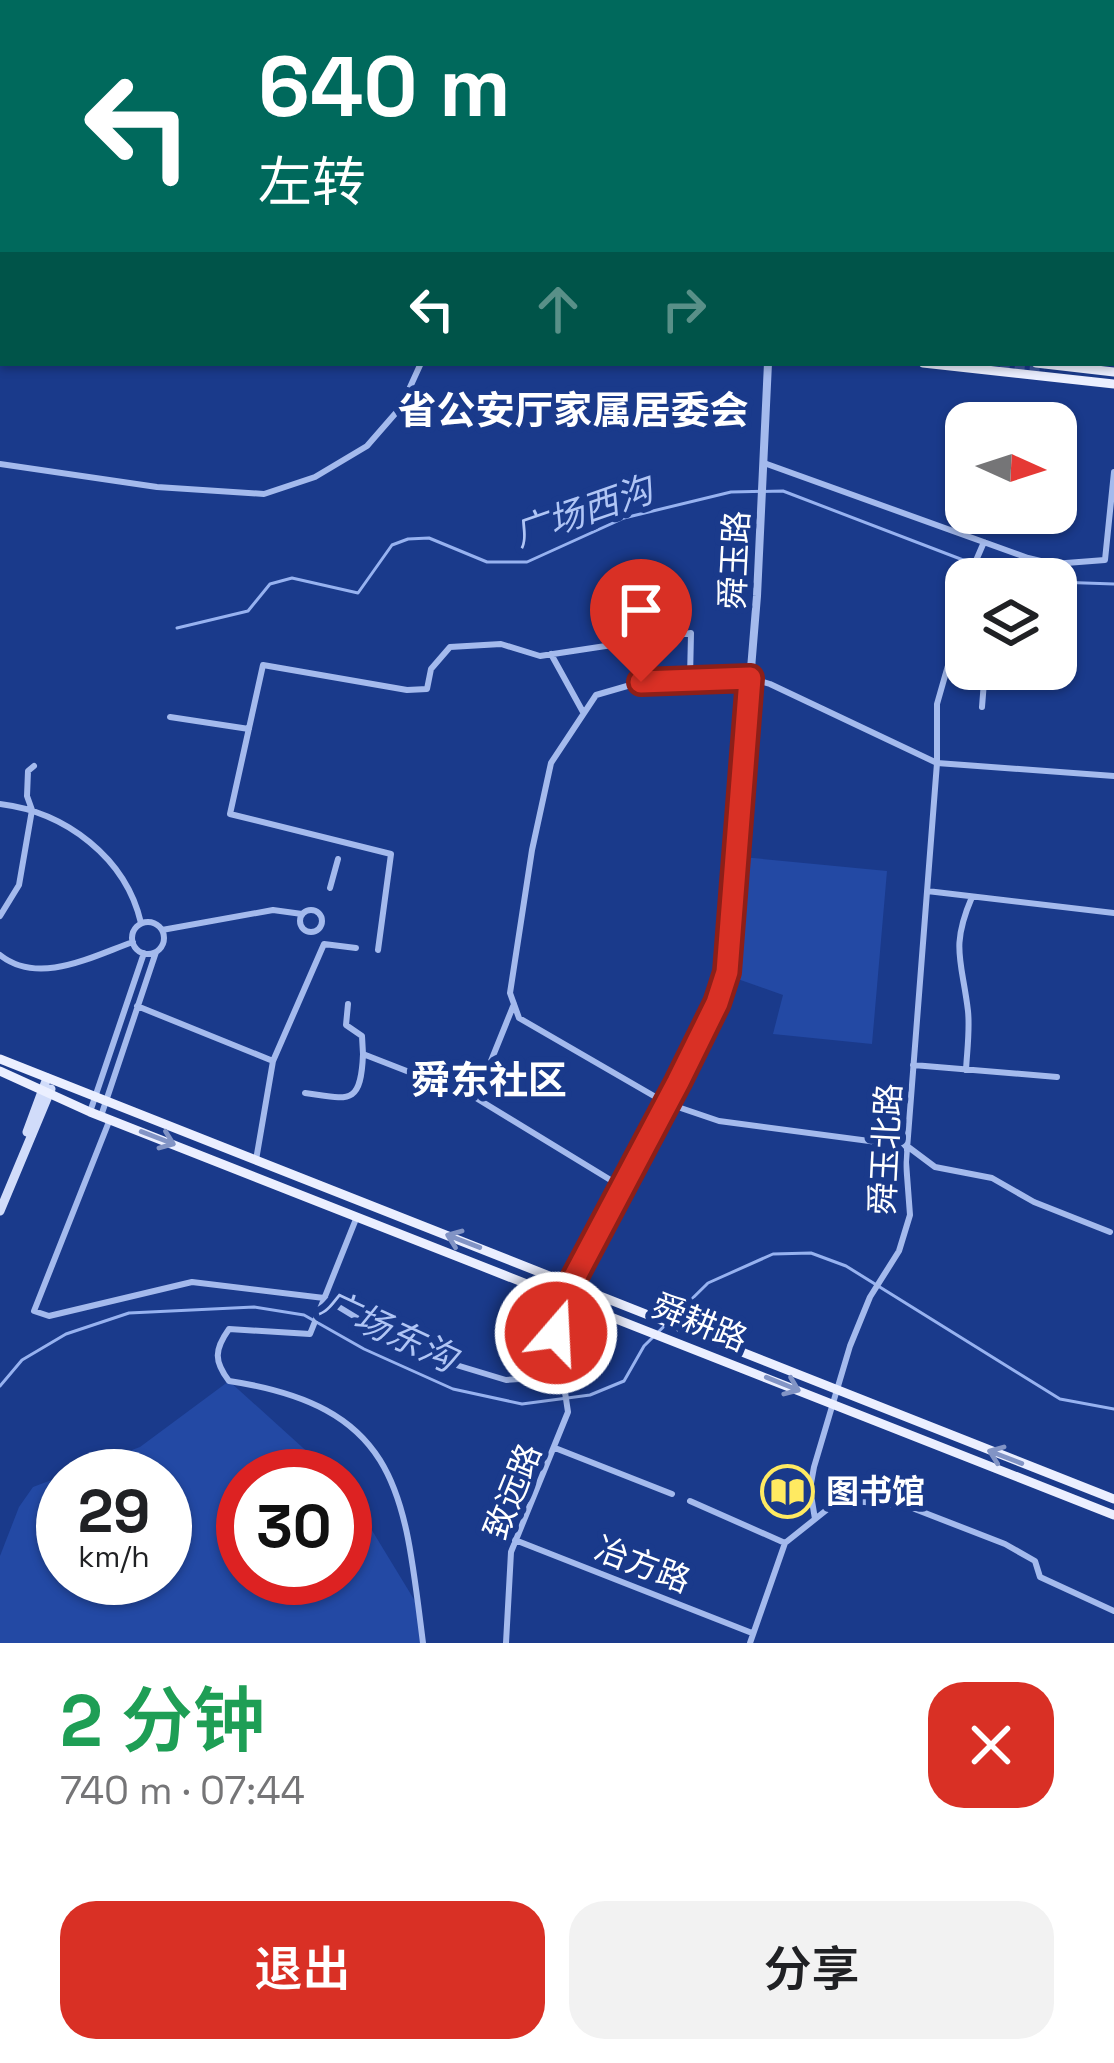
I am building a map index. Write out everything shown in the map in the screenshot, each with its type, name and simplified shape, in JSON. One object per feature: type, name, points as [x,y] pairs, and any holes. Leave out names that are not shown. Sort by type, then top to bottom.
[{"type":"main road","points":[[949,366],[1114,384]]},
{"type":"main road","points":[[1062,366],[1114,372]]},
{"type":"main road","name":"舜耕路","points":[[0,1059],[100,1116],[1114,1515]]},
{"type":"main road","name":"舜耕路","points":[[0,1071],[100,1100],[1114,1499]]},
{"type":"main road","points":[[0,1197],[48,1086]]},
{"type":"main road","points":[[0,1211],[48,1086]]},
{"type":"street","points":[[0,464],[157,487],[264,494],[315,477],[368,446],[400,407],[420,366]]},
{"type":"street","name":"舜玉路","points":[[566,1298],[717,1003],[729,960],[768,366]]},
{"type":"street","points":[[763,463],[1054,564],[1105,560],[1114,472]]},
{"type":"street","name":"舜玉北路","points":[[977,558],[984,542]]},
{"type":"street","points":[[378,950],[391,854],[230,814],[263,665],[407,690],[428,688],[431,669],[450,647],[501,644],[540,656],[691,633],[690,677]]},
{"type":"street","points":[[551,654],[583,712]]},
{"type":"street","name":"舜玉北路","points":[[814,1519],[810,1489],[832,1404],[870,1297],[899,1251],[910,1215],[907,1146],[937,763],[937,704],[945,676]]},
{"type":"street","points":[[1110,1232],[1034,1202],[992,1178],[934,1167],[907,1146],[718,1120],[666,1103],[537,1031],[519,1018],[510,993],[551,763],[596,695],[641,682],[750,678],[937,763],[1114,776]]},
{"type":"street","points":[[982,707],[983,690]]},
{"type":"street","points":[[170,717],[249,729]]},
{"type":"street","points":[[0,916],[19,885],[32,813],[28,771],[34,766]]},
{"type":"street","points":[[0,804],[68,826],[114,863],[129,886],[141,923]]},
{"type":"street","points":[[330,888],[338,860]]},
{"type":"street","points":[[927,891],[1114,913]]},
{"type":"street","points":[[966,1070],[968,1009],[956,951],[972,896]]},
{"type":"street","points":[[162,930],[273,910],[317,911],[322,920],[324,944],[273,1061],[256,1160]]},
{"type":"street","points":[[302,914],[303,928],[309,932],[320,928]]},
{"type":"street","points":[[100,1100],[164,940],[155,923],[141,923],[133,931],[133,942],[144,953],[156,952]]},
{"type":"street","points":[[0,955],[8,962],[49,968],[79,963],[133,942]]},
{"type":"street","points":[[324,944],[356,948]]},
{"type":"street","points":[[144,953],[100,1100],[100,1116],[34,1311],[49,1316],[192,1282],[324,1298],[413,1352],[506,1380],[562,1369]]},
{"type":"street","points":[[304,1093],[341,1101],[355,1094],[362,1078],[362,1036],[346,1025],[348,1004]]},
{"type":"street","points":[[476,1098],[514,1004]]},
{"type":"street","points":[[137,1006],[273,1061]]},
{"type":"street","points":[[363,1054],[476,1098],[622,1187]]},
{"type":"street","points":[[914,1065],[1057,1077]]},
{"type":"street","points":[[358,1215],[310,1334],[230,1329],[217,1347],[217,1365],[230,1381],[276,1388],[321,1406],[370,1443],[387,1468],[407,1520],[423,1643]]},
{"type":"street","name":"致远路","points":[[506,1643],[508,1571],[515,1540],[567,1409],[556,1333],[566,1298]]},
{"type":"street","points":[[555,1448],[672,1494]]},
{"type":"street","points":[[750,1643],[785,1543],[829,1508],[854,1501],[907,1506],[1005,1544],[1035,1562],[1040,1577],[1114,1611]]},
{"type":"street","points":[[690,1502],[785,1543]]},
{"type":"street","name":"冶方路","points":[[515,1540],[753,1633]]},
{"type":"shaded area","points":[[742,857],[887,871],[872,1044],[773,1034],[783,995],[732,977]]},
{"type":"shaded area","points":[[229,1381],[304,1449],[216,1449],[216,1605],[372,1605],[372,1530],[418,1606],[424,1643],[0,1643],[0,1556],[19,1507],[36,1486],[36,1605],[192,1605],[192,1449],[135,1449]]},
{"type":"waterway","name":"广场西沟","points":[[177,628],[248,611],[270,584],[292,578],[358,593],[392,545],[408,539],[429,538],[487,562],[527,562],[624,518],[731,492],[783,491],[958,558]]},
{"type":"waterway","name":"广场西沟","points":[[1077,583],[1114,584]]},
{"type":"waterway","name":"广场东沟","points":[[0,1386],[22,1360],[66,1334],[129,1313],[254,1307],[304,1315],[364,1349],[453,1389],[522,1404],[590,1395],[624,1381],[644,1346],[708,1283],[773,1254],[811,1253],[846,1266],[1060,1399],[1114,1409]]},
{"type":"tunnel","points":[[1034,366],[1045,367]]},
{"type":"place","name":"图书馆","points":[[787,1491]]},
{"type":"district","name":"省公安厅家属居委会","points":[[573,410]]},
{"type":"district","name":"舜东社区","points":[[489,1080]]},
{"type":"route","points":[[556,1333],[572,1282],[717,1003],[730,952],[750,678],[641,682]]}]
